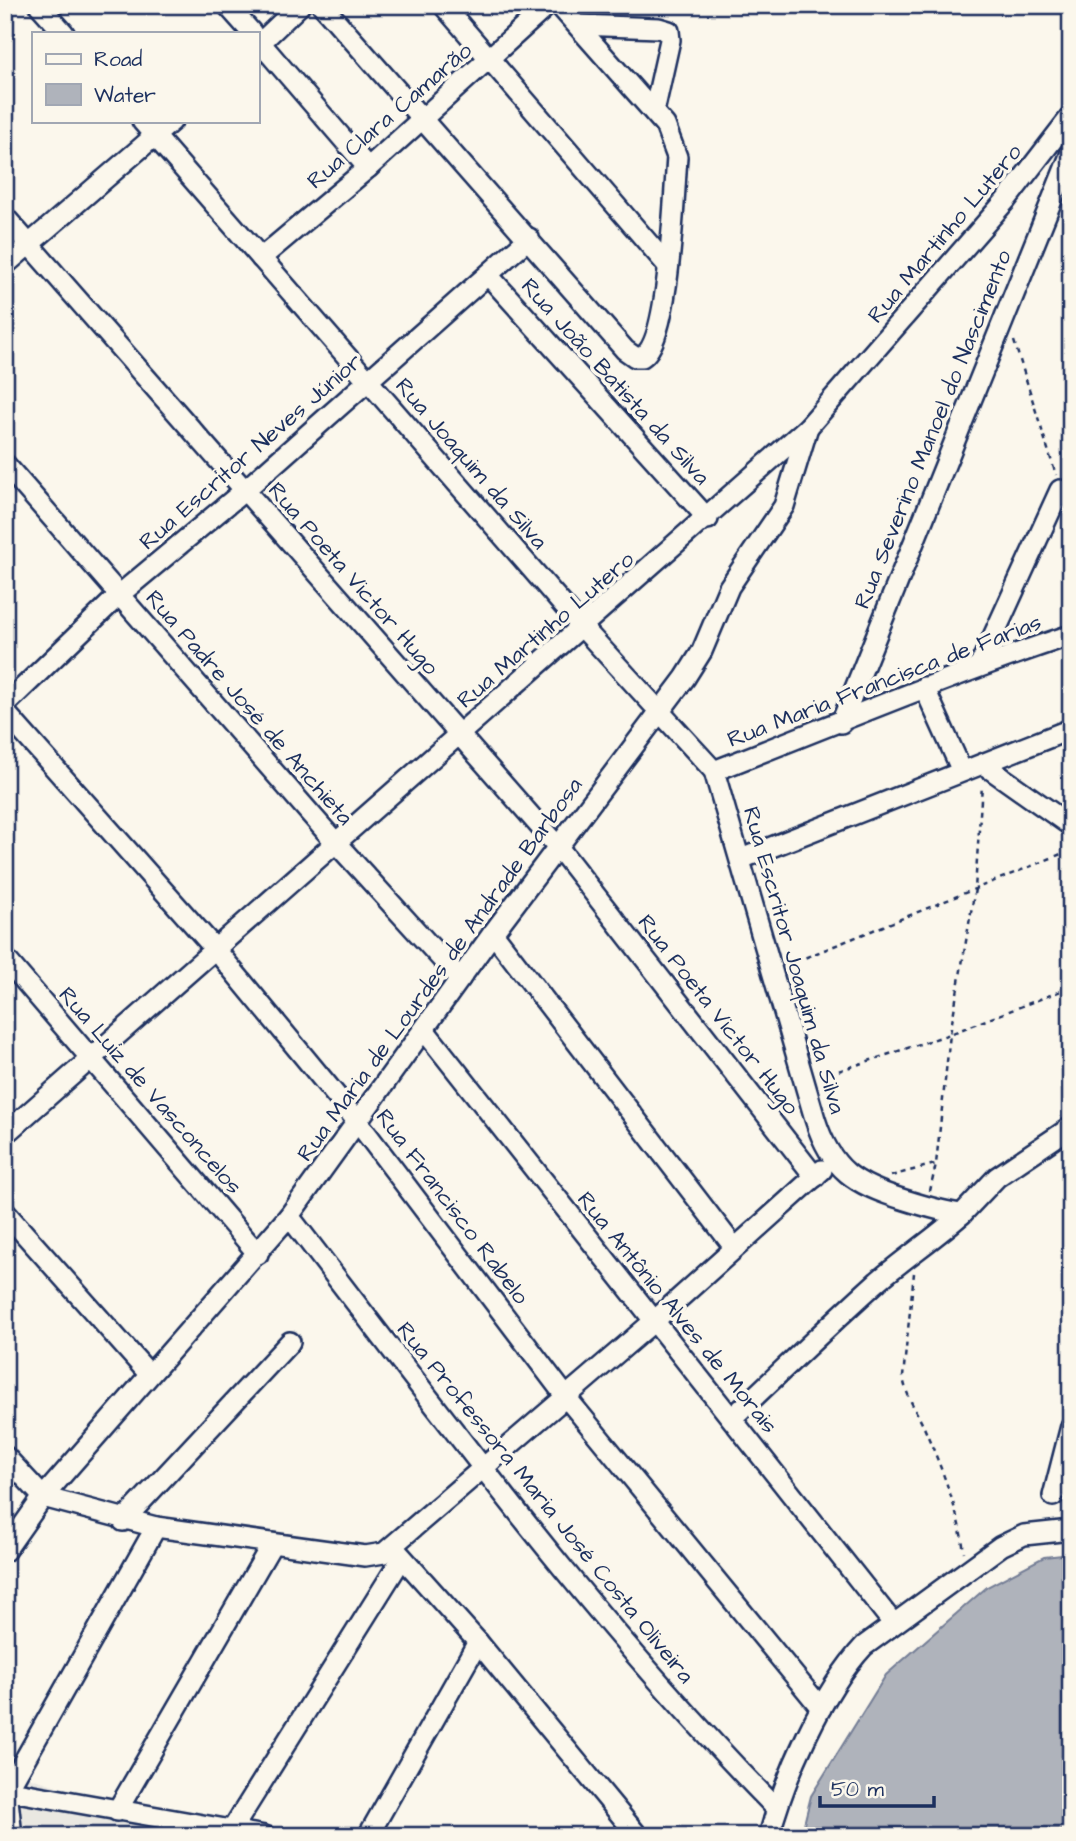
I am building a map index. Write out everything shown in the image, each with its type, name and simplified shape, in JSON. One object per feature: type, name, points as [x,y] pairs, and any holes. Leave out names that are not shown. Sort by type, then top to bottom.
[{"type":"street","points":[[39,5],[63,32]]},
{"type":"street","points":[[228,5],[250,32]]},
{"type":"street","points":[[259,38],[300,5]]},
{"type":"street","points":[[322,5],[625,350],[635,357],[642,357],[653,346],[658,335],[668,266],[677,156],[670,133],[654,111],[559,5]]},
{"type":"street","points":[[443,5],[668,266]]},
{"type":"street","name":"Rua Clara Camarão","points":[[261,258],[368,168],[548,5]]},
{"type":"street","points":[[578,25],[659,28],[669,31],[670,40],[654,111]]},
{"type":"street","points":[[259,42],[368,168]]},
{"type":"street","name":"Rua Martinho Lutero","points":[[5,1134],[708,519],[808,427],[1007,199],[1071,116]]},
{"type":"street","points":[[5,265],[30,244],[148,128],[169,122]]},
{"type":"street","name":"Rua Joaquim da Silva","points":[[148,128],[583,628],[715,771]]},
{"type":"street","name":"Rua Severino Manoel do Nascimento","points":[[841,723],[1004,312],[1071,153]]},
{"type":"street","name":"Rua Poeta Victor Hugo","points":[[5,217],[558,846],[815,1177]]},
{"type":"street","name":"Rua Escritor Neves Júnior","points":[[5,705],[119,595],[245,491],[529,238]]},
{"type":"street","name":"Rua João Batista da Silva","points":[[489,276],[708,519]]},
{"type":"street","name":"Rua Maria de Lourdes de Andrade Barbosa","points":[[5,1551],[43,1497],[289,1216],[425,1031],[493,933],[702,651],[729,587],[784,506],[808,427]]},
{"type":"street","name":"Rua Padre José de Anchieta","points":[[5,464],[336,843],[460,979]]},
{"type":"street","points":[[980,665],[1060,490]]},
{"type":"street","name":"Rua Maria Francisca de Farias","points":[[715,771],[841,723],[980,665],[1071,635]]},
{"type":"street","points":[[924,687],[962,771]]},
{"type":"street","name":"Rua Francisco Rabelo","points":[[5,712],[216,950],[358,1121],[566,1397],[821,1708]]},
{"type":"street","points":[[741,859],[1071,729]]},
{"type":"street","points":[[983,764],[1071,826]]},
{"type":"street","name":"Rua Escritor Joaquim da Silva","points":[[715,771],[822,1142],[833,1160]]},
{"type":"street","points":[[493,933],[734,1247]]},
{"type":"street","name":"Rua Luiz de Vasconcelos","points":[[5,958],[258,1254]]},
{"type":"street","name":"Rua Antônio Alves de Morais","points":[[425,1031],[893,1623]]},
{"type":"street","points":[[732,1418],[918,1248],[940,1235],[996,1177],[1071,1126]]},
{"type":"street","points":[[233,1828],[398,1553],[484,1469],[833,1160],[861,1184],[926,1207],[962,1214]]},
{"type":"street","points":[[5,1212],[149,1374]]},
{"type":"street","name":"Rua Professora Maria José Costa Oliveira","points":[[289,1216],[484,1469],[668,1695],[776,1808]]},
{"type":"street","points":[[123,1521],[290,1342]]},
{"type":"street","points":[[1053,1496],[1071,1426]]},
{"type":"street","points":[[5,1456],[43,1497],[123,1521],[365,1556],[398,1553],[478,1642],[638,1836]]},
{"type":"street","points":[[12,1836],[6,1790],[156,1527]]},
{"type":"street","points":[[769,1836],[776,1808],[821,1708],[849,1662],[893,1623],[1001,1546],[1024,1535],[1071,1530]]},
{"type":"street","points":[[117,1811],[272,1544]]},
{"type":"street","points":[[368,1836],[478,1642]]},
{"type":"street","points":[[6,1790],[117,1811],[233,1828],[265,1836]]},
{"type":"path","points":[[1004,312],[1071,526]]},
{"type":"path","points":[[926,1207],[936,1164],[950,1034],[975,889],[983,764]]},
{"type":"path","points":[[771,972],[1071,850]]},
{"type":"path","points":[[804,1082],[950,1034],[1071,987]]},
{"type":"path","points":[[861,1184],[936,1164]]},
{"type":"path","points":[[918,1248],[903,1377],[905,1389],[939,1466],[962,1536],[966,1569]]},
{"type":"shaded area","points":[[5,1770],[204,1831],[221,1836],[5,1836]]},
{"type":"water","points":[[1071,1554],[1071,1836],[801,1836],[811,1796],[886,1675],[987,1587],[1044,1557]]}]
